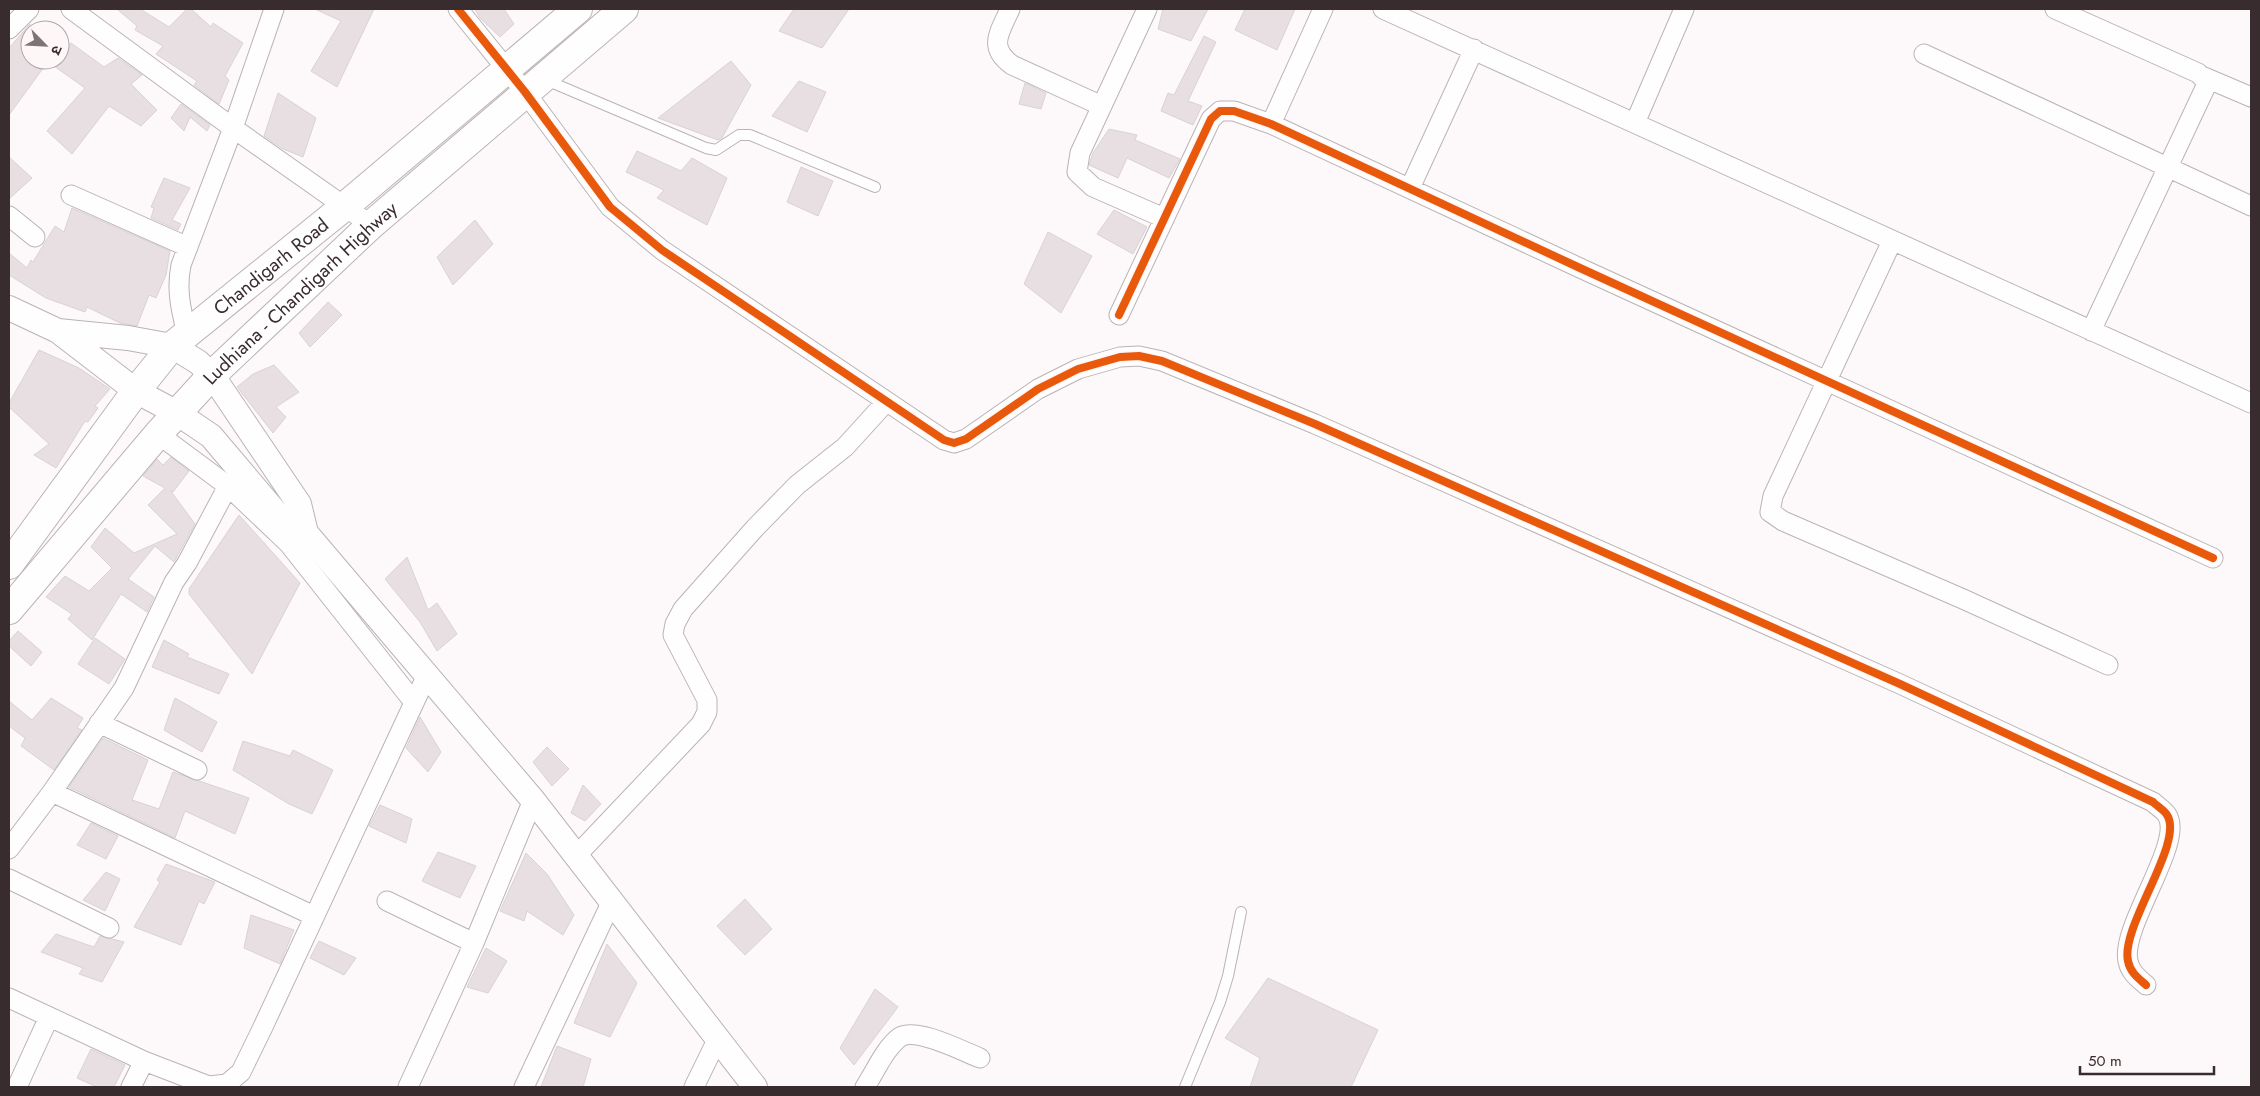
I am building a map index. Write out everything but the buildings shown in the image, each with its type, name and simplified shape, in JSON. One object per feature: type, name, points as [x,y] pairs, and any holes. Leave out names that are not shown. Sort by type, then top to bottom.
[{"type":"main road","name":"Chandigarh Road","points":[[9,565],[136,391],[180,340],[344,207],[578,9]]},
{"type":"main road","name":"Ludhiana - Chandigarh Highway","points":[[9,610],[158,434],[212,375],[371,225],[624,9]]},
{"type":"street","points":[[9,29],[29,9]]},
{"type":"street","points":[[71,9],[233,128],[371,225]]},
{"type":"street","points":[[274,9],[233,128],[181,266],[178,284],[180,340],[198,362],[212,375],[299,504],[306,533]]},
{"type":"street","points":[[458,9],[506,69],[534,85],[610,207],[662,250],[944,440],[954,443],[966,439],[1038,389],[1078,369],[1120,357],[1139,356],[1162,361],[1332,431],[2121,785],[2153,802],[2167,816],[2170,824],[2168,840],[2133,929],[2127,960],[2132,972],[2146,985]]},
{"type":"street","points":[[1010,9],[999,33],[997,49],[1000,57],[1012,65],[1102,106]]},
{"type":"street","points":[[1147,9],[1080,153],[1077,172],[1093,187],[1164,218]]},
{"type":"street","points":[[1271,124],[1323,9]]},
{"type":"street","points":[[1383,9],[2251,403]]},
{"type":"street","points":[[1635,123],[1684,9]]},
{"type":"street","points":[[2055,9],[2251,97]]},
{"type":"street","points":[[1410,188],[1474,49]]},
{"type":"street","points":[[1924,54],[2251,206]]},
{"type":"street","points":[[2091,331],[2166,167],[2205,88],[2204,77]]},
{"type":"street","points":[[1119,315],[1211,119],[1220,112],[1234,111],[1271,124],[2213,558]]},
{"type":"street","points":[[71,195],[188,247]]},
{"type":"street","points":[[9,216],[35,237]]},
{"type":"street","points":[[1892,241],[1773,496],[1770,512],[1783,521],[1963,599],[2108,665]]},
{"type":"street","points":[[9,308],[58,331],[136,391],[177,413],[211,436],[283,521],[306,533],[533,800],[755,1087]]},
{"type":"street","points":[[58,331],[128,338],[180,340]]},
{"type":"street","points":[[576,856],[701,724],[707,712],[707,700],[673,635],[683,609],[755,528],[797,485],[845,447],[886,402]]},
{"type":"street","points":[[158,434],[228,486],[289,544],[413,701]]},
{"type":"street","points":[[9,849],[52,792],[124,688],[174,582],[187,563],[228,486]]},
{"type":"street","points":[[9,998],[144,1061],[209,1086],[227,1084],[241,1072],[262,1030],[413,701],[427,675]]},
{"type":"street","points":[[99,723],[197,770]]},
{"type":"street","points":[[52,792],[314,916]]},
{"type":"street","points":[[408,1087],[474,943],[533,800]]},
{"type":"street","points":[[9,879],[109,928]]},
{"type":"street","points":[[387,901],[474,943]]},
{"type":"street","points":[[524,1087],[612,901]]},
{"type":"street","points":[[17,1087],[49,1017]]},
{"type":"street","points":[[864,1087],[892,1045],[902,1036],[918,1034],[980,1058]]},
{"type":"street","points":[[694,1087],[718,1038]]},
{"type":"street","points":[[131,1087],[144,1061]]},
{"type":"lane","points":[[534,85],[706,148],[716,150],[739,135],[750,135],[875,187]]},
{"type":"lane","points":[[1185,1087],[1220,1002],[1228,976],[1240,912]]},
{"type":"cycle path","points":[[458,9],[525,92],[610,207],[662,250],[944,440],[954,443],[966,439],[1038,389],[1078,369],[1120,357],[1139,356],[1162,361],[1315,424],[1900,684],[2153,802],[2167,815],[2170,828],[2160,864],[2133,928],[2128,946],[2128,961],[2131,968],[2146,985]]},
{"type":"cycle path","points":[[1119,315],[1211,119],[1220,111],[1234,111],[1271,124],[2213,558]]}]
